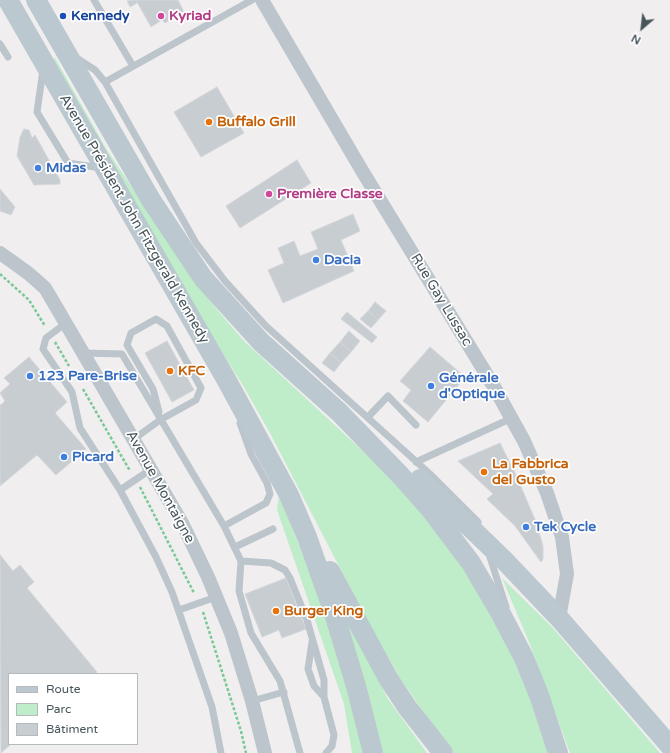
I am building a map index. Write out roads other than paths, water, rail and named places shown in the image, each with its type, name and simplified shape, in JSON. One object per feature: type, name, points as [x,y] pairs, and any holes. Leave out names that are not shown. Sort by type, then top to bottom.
[{"type":"main road","name":"Avenue Président John Fitzgerald Kennedy","points":[[8,0],[226,379],[289,495],[307,537],[334,613],[356,686],[373,753]]},
{"type":"main road","name":"Avenue Président John Fitzgerald Kennedy","points":[[25,0],[95,121],[132,168]]},
{"type":"main road","name":"Avenue Président John Fitzgerald Kennedy","points":[[36,0],[132,168],[173,235],[217,294],[261,342],[340,413],[416,492],[459,546],[491,596],[524,658],[539,695],[558,753]]},
{"type":"main road","points":[[340,413],[406,467],[530,586],[670,746]]},
{"type":"main road","points":[[289,495],[388,678],[407,707],[443,753]]},
{"type":"street","name":"Rue Gay Lussac","points":[[262,0],[361,169],[512,418],[542,480],[562,537],[567,574],[559,618]]},
{"type":"street","name":"Avenue Montaigne","points":[[0,253],[28,273],[44,288],[150,466],[190,538],[231,634],[252,701],[265,753]]},
{"type":"lane","points":[[94,0],[133,66]]},
{"type":"lane","points":[[105,82],[252,0]]},
{"type":"lane","points":[[0,44],[8,57]]},
{"type":"lane","points":[[66,52],[87,64],[105,82],[196,243],[218,273],[262,322],[368,417],[475,518],[530,586]]},
{"type":"lane","points":[[44,64],[37,112],[68,163],[105,169]]},
{"type":"lane","points":[[134,439],[160,420],[196,400],[201,388],[167,326],[156,319],[132,333],[127,345],[153,389],[160,420]]},
{"type":"lane","points":[[66,323],[46,338],[43,349],[75,396],[76,415],[80,428],[120,490],[156,557],[179,610],[212,707],[221,753]]},
{"type":"lane","points":[[84,353],[122,354],[224,526],[241,561],[239,591],[251,633],[274,669],[284,692],[300,753]]},
{"type":"lane","points":[[224,526],[266,503],[270,494],[267,483],[251,454],[226,379]]},
{"type":"lane","points":[[368,417],[388,396],[416,425]]},
{"type":"lane","points":[[416,462],[512,418]]},
{"type":"lane","points":[[120,490],[144,474],[150,466]]},
{"type":"lane","points":[[475,518],[485,542],[524,658]]},
{"type":"lane","points":[[235,547],[273,529]]},
{"type":"lane","points":[[241,561],[271,563],[285,570],[307,620],[324,680],[324,697],[334,735],[332,746],[326,753]]},
{"type":"lane","points":[[179,610],[216,597]]},
{"type":"lane","points":[[313,640],[308,669],[312,683],[324,697]]},
{"type":"lane","points":[[252,701],[284,692]]},
{"type":"place","name":"Kennedy","points":[[63,16]]},
{"type":"place","name":"Kyriad","points":[[161,16]]},
{"type":"place","name":"Buffalo Grill","points":[[209,122]]},
{"type":"place","name":"Midas","points":[[38,168]]},
{"type":"place","name":"Première Classe","points":[[269,194]]},
{"type":"place","name":"Dacia","points":[[316,260]]},
{"type":"place","name":"KFC","points":[[170,371]]},
{"type":"place","name":"123 Pare-Brise","points":[[30,376]]},
{"type":"place","name":"Générale d'Optique","points":[[431,386]]},
{"type":"place","name":"Picard","points":[[64,457]]},
{"type":"place","name":"La Fabbrica del Gusto","points":[[484,472]]},
{"type":"place","name":"Tek Cycle","points":[[526,527]]},
{"type":"place","name":"Burger King","points":[[276,611]]}]
